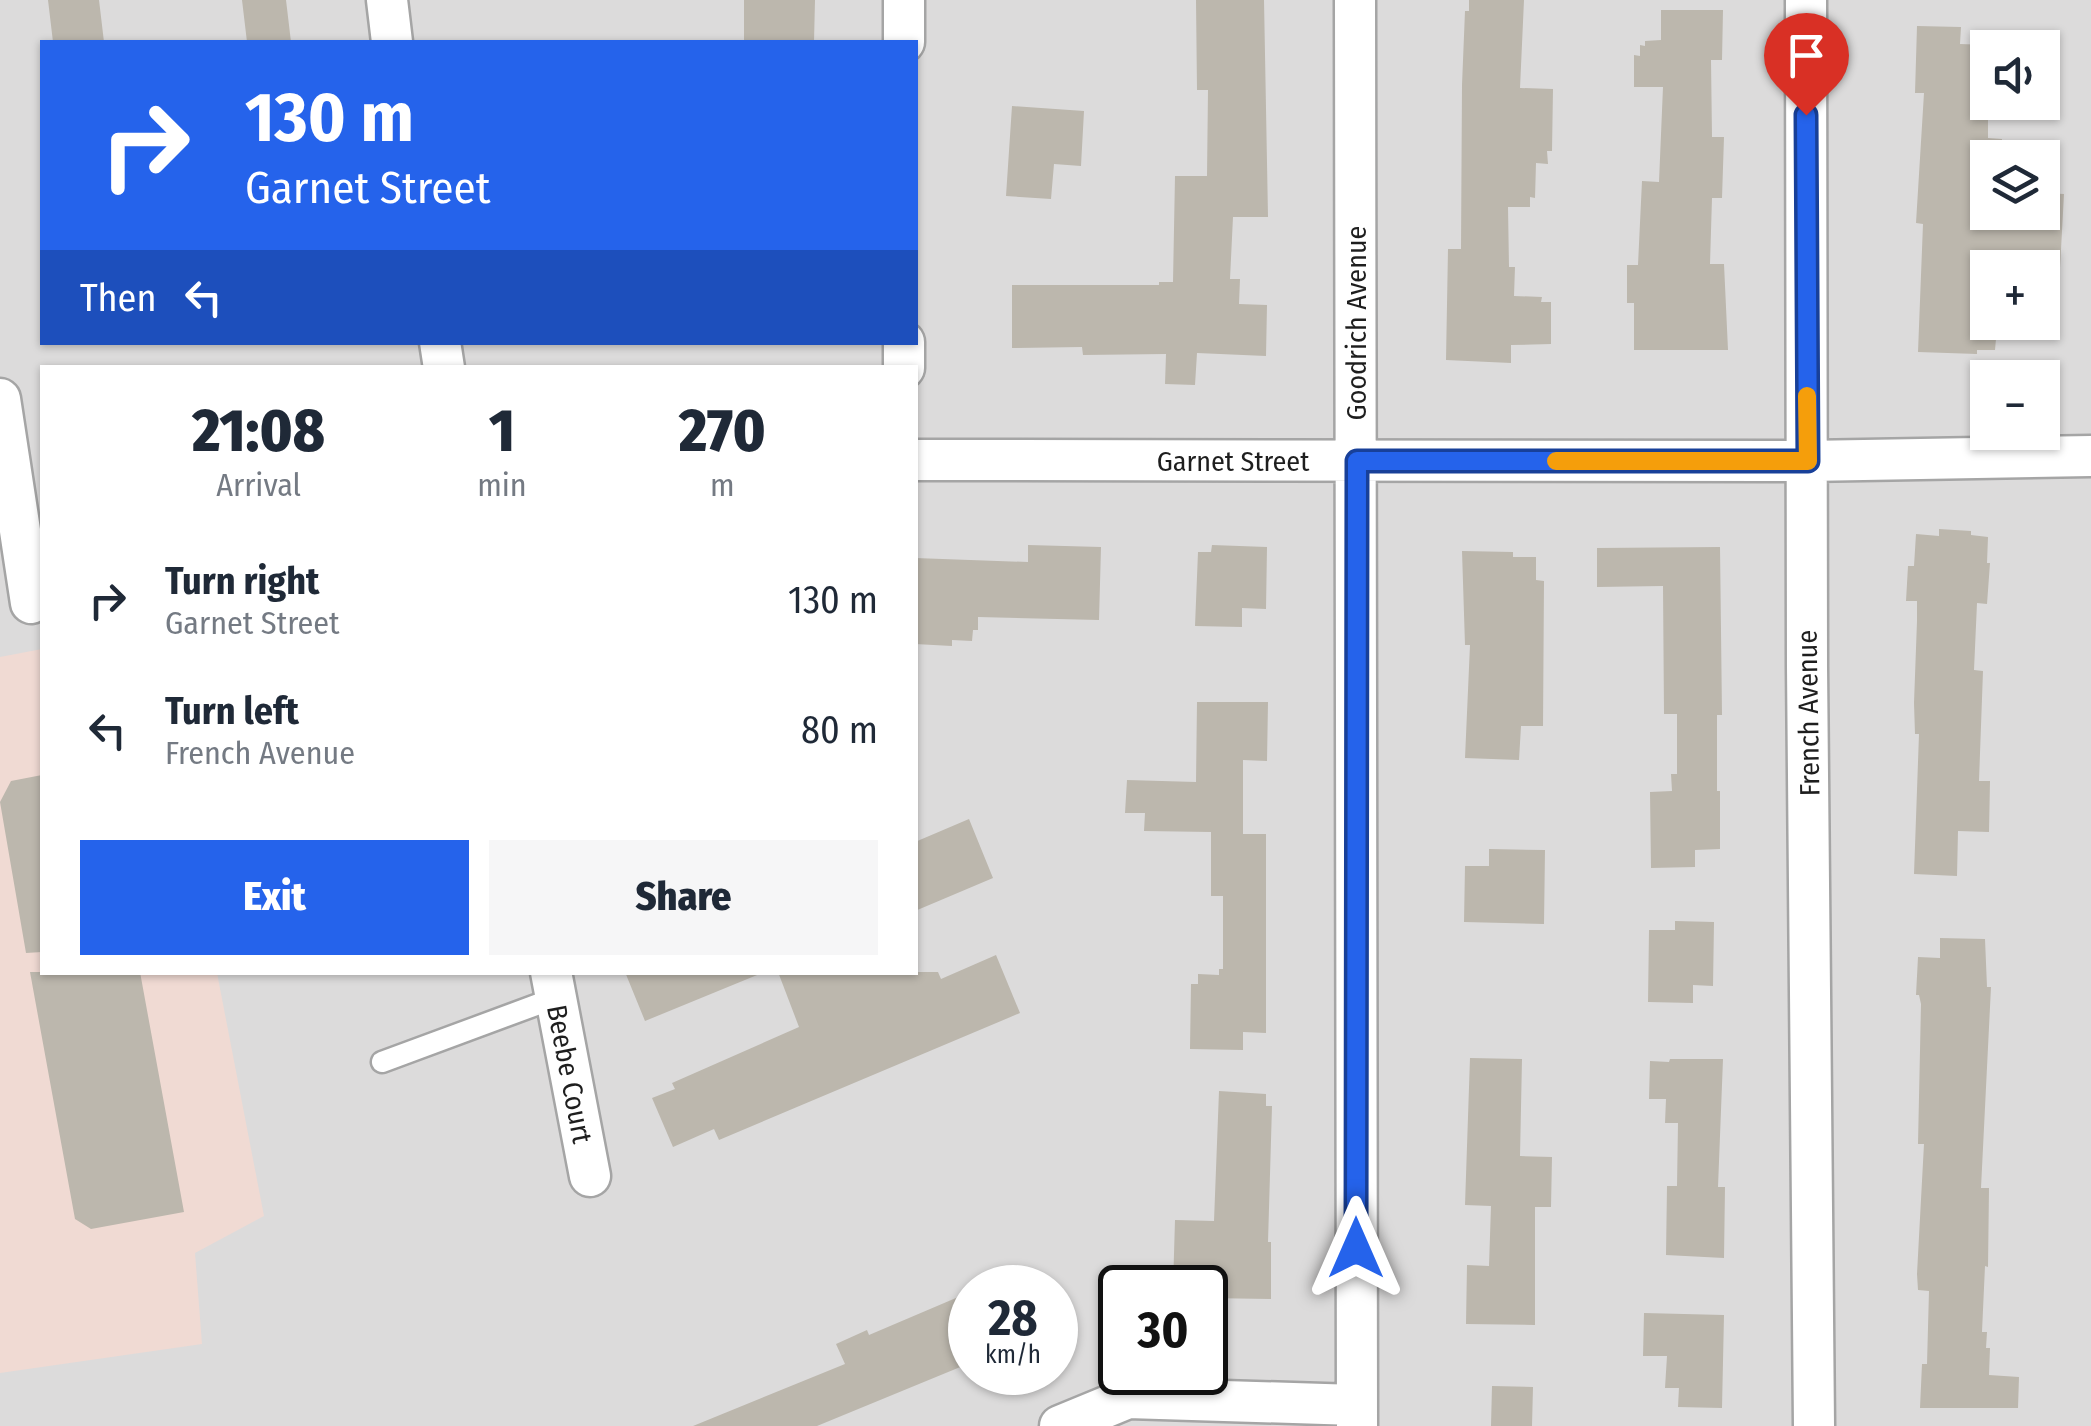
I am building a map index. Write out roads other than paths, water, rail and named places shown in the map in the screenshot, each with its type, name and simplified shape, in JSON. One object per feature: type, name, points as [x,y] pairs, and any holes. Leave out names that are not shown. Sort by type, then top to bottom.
[{"type":"street","points":[[387,0],[392,40]]},
{"type":"street","points":[[904,0],[904,40]]},
{"type":"street","name":"Goodrich Avenue","points":[[1355,0],[1357,1416]]},
{"type":"street","name":"French Avenue","points":[[1806,0],[1814,1426]]},
{"type":"street","points":[[0,399],[24,604]]},
{"type":"street","name":"Garnet Street","points":[[918,460],[1808,461],[2091,456]]},
{"type":"street","name":"Beebe Court","points":[[553,985],[590,1176]]},
{"type":"street","points":[[1060,1426],[1128,1398],[1357,1416]]},
{"type":"lane","points":[[382,1062],[553,985]]}]
